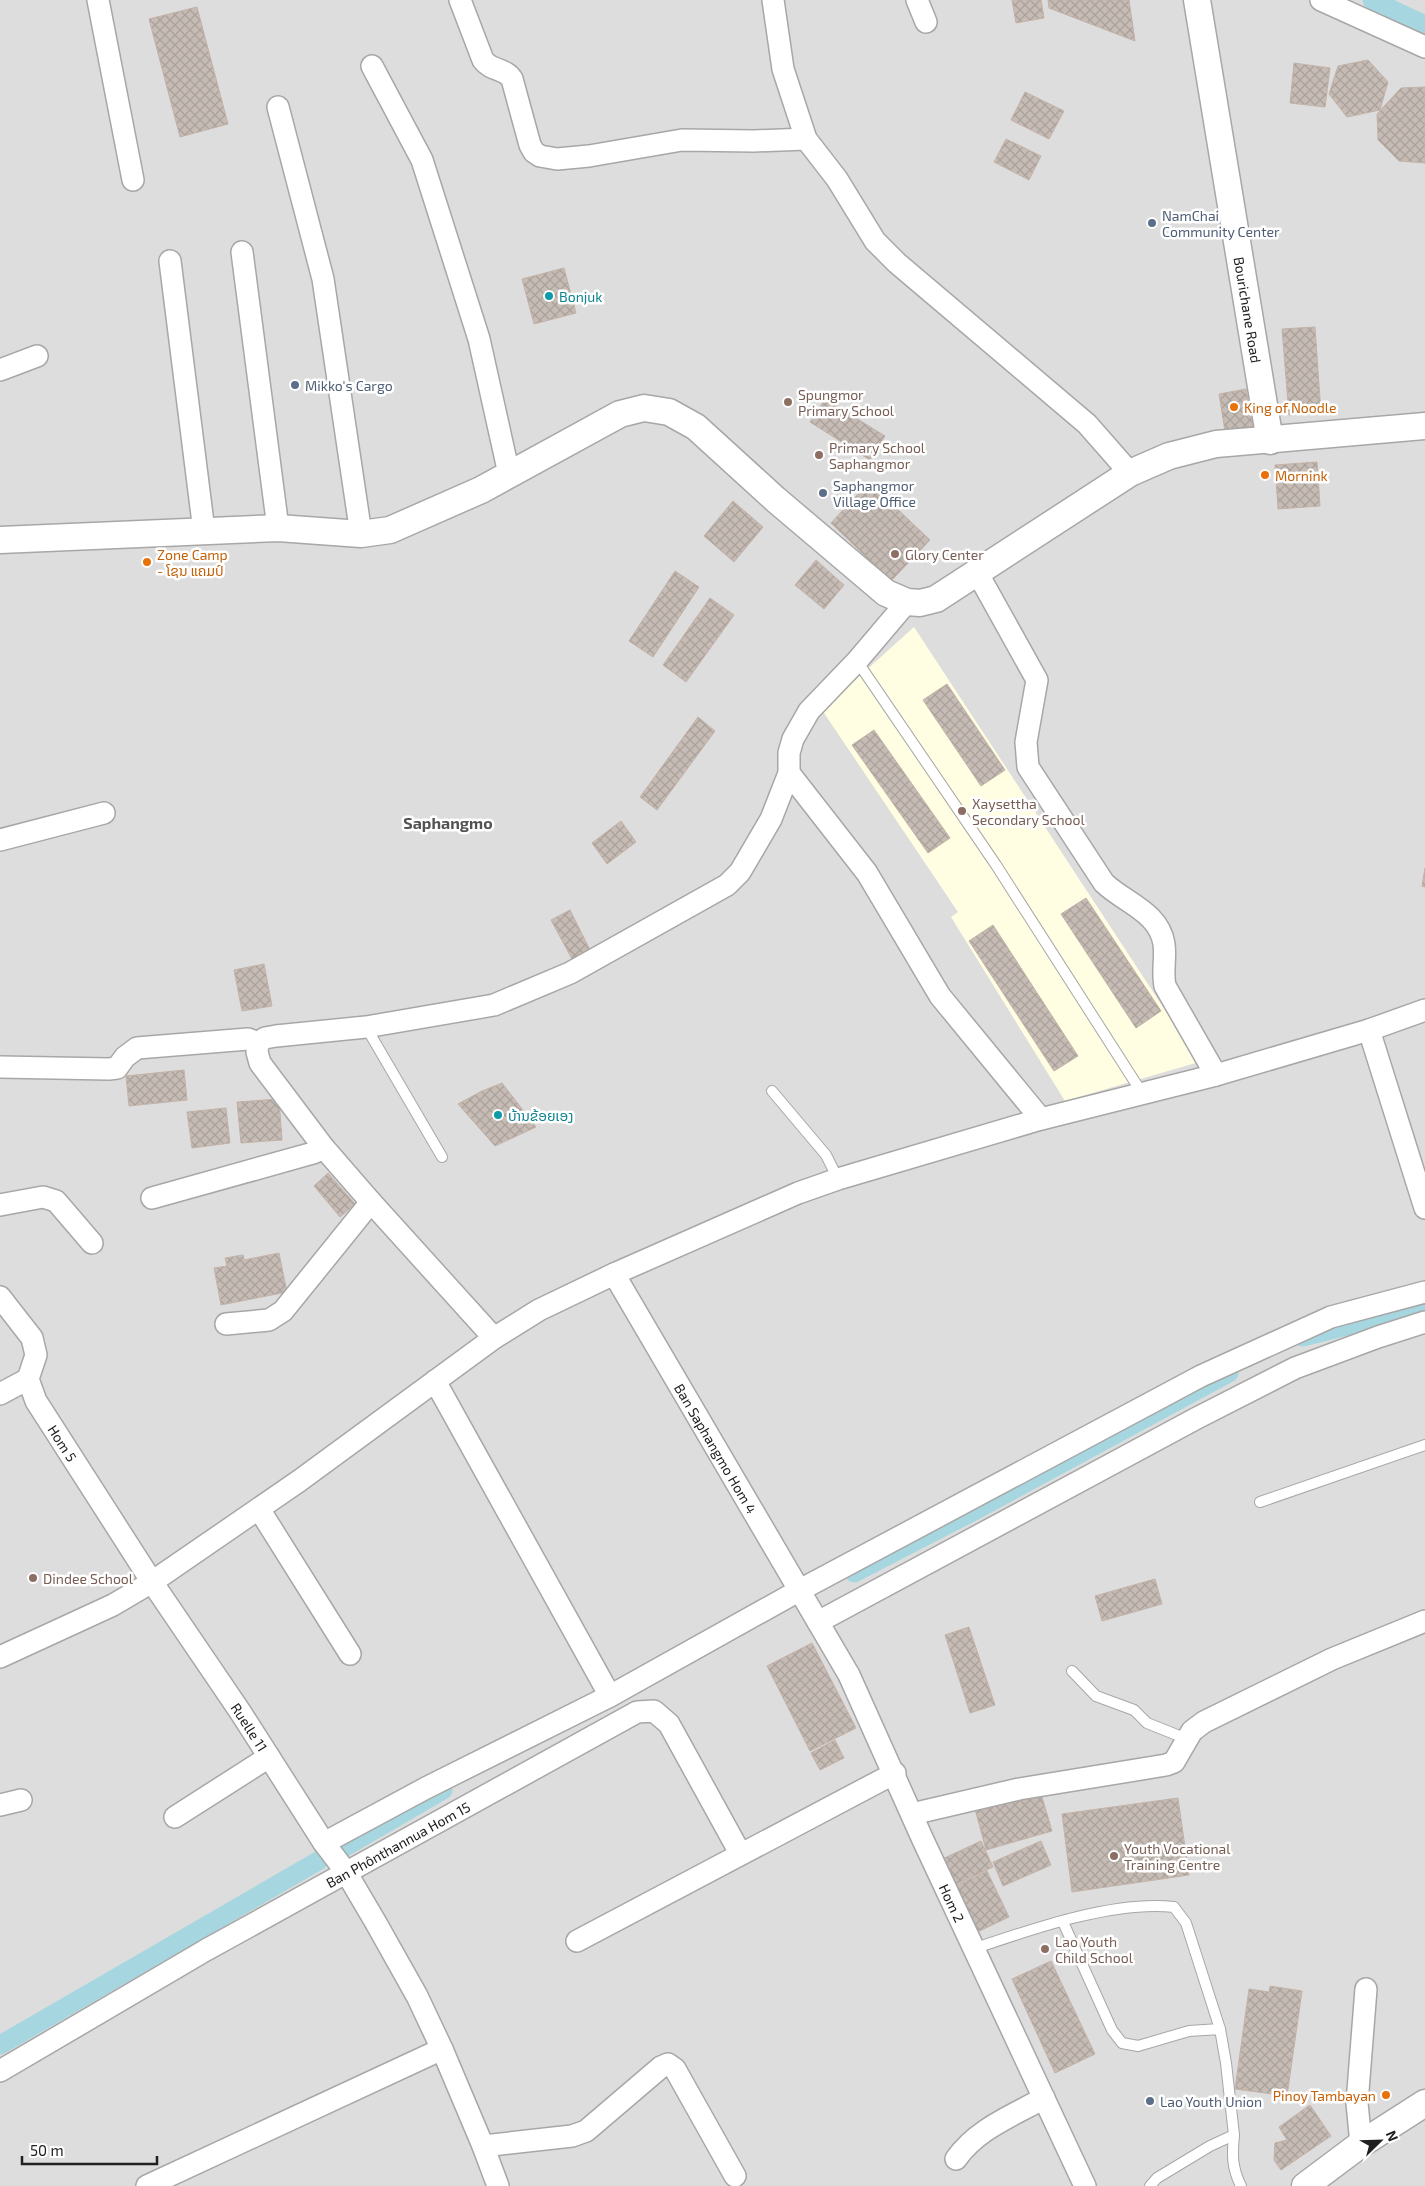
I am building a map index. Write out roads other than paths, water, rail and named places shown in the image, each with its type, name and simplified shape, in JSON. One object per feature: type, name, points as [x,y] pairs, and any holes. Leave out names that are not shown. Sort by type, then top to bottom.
[{"type":"street","points":[[98,0],[134,180]]},
{"type":"street","points":[[460,0],[483,60],[491,67],[508,73],[512,79],[530,145],[534,152],[540,156],[557,159],[588,156],[682,140],[806,139]]},
{"type":"street","points":[[773,0],[783,69],[806,139],[837,179],[875,241],[897,263],[1087,424],[1130,473]]},
{"type":"street","points":[[917,0],[926,22]]},
{"type":"street","name":"Bourichane Road","points":[[1197,0],[1270,441]]},
{"type":"street","points":[[1321,0],[1425,47]]},
{"type":"street","points":[[372,66],[422,160],[479,339],[509,474]]},
{"type":"street","points":[[278,107],[323,280],[361,534]]},
{"type":"street","points":[[242,252],[278,528]]},
{"type":"street","points":[[170,262],[204,531]]},
{"type":"street","points":[[0,370],[37,356]]},
{"type":"street","points":[[0,540],[278,528],[361,534],[390,530],[481,490],[620,414],[644,408],[669,412],[696,427],[775,499],[886,593],[907,602],[920,603],[936,599],[978,574],[1130,473],[1169,456],[1216,444],[1270,441],[1425,426]]},
{"type":"street","points":[[978,574],[1037,680],[1026,742],[1028,767],[1104,883],[1114,893],[1152,917],[1162,931],[1165,986],[1216,1075]]},
{"type":"street","points":[[494,1338],[324,1148],[260,1063],[257,1052],[258,1043],[265,1038],[276,1036],[366,1027],[494,1004],[570,973],[727,885],[740,872],[771,819],[789,773],[789,753],[793,740],[809,711],[857,661],[907,602]]},
{"type":"street","points":[[789,773],[867,873],[940,996],[1041,1119]]},
{"type":"street","points":[[0,840],[104,813]]},
{"type":"street","points":[[0,1657],[113,1605],[152,1582],[259,1508],[494,1338],[538,1310],[614,1274],[798,1193],[838,1178],[1041,1119],[1216,1075],[1369,1030],[1425,1010]]},
{"type":"street","points":[[1369,1030],[1425,1208]]},
{"type":"street","points":[[0,1068],[109,1069],[116,1068],[125,1057],[137,1048],[248,1039],[258,1043]]},
{"type":"street","points":[[152,1198],[313,1153],[324,1148]]},
{"type":"street","points":[[0,1205],[43,1197],[56,1201],[92,1243]]},
{"type":"street","points":[[226,1324],[269,1320],[283,1311],[371,1202]]},
{"type":"street","name":"Ban Saphangmo Hom 4","points":[[614,1274],[818,1622]]},
{"type":"street","points":[[324,1843],[426,1788],[610,1696],[800,1590],[1201,1376],[1331,1317],[1425,1292]]},
{"type":"street","points":[[0,1298],[32,1338],[36,1355],[28,1380],[0,1394]]},
{"type":"street","points":[[818,1622],[1197,1418],[1295,1368],[1378,1337],[1425,1322]]},
{"type":"street","name":"Hom 5","points":[[28,1380],[36,1401],[152,1582]]},
{"type":"street","points":[[435,1381],[610,1696]]},
{"type":"street","points":[[259,1508],[350,1654]]},
{"type":"street","name":"Ruelle 11","points":[[152,1582],[324,1843],[346,1872],[417,1996],[442,2049],[498,2186]]},
{"type":"street","points":[[912,1814],[1019,1789],[1166,1766],[1174,1762],[1187,1739],[1204,1722],[1332,1660],[1425,1621]]},
{"type":"street","name":"Hom 2","points":[[818,1622],[850,1675],[912,1814],[976,1948],[1085,2186]]},
{"type":"street","name":"Ban Phônthannua Hom 15","points":[[0,2071],[346,1872],[636,1712],[654,1711],[669,1724],[740,1853]]},
{"type":"street","points":[[174,1817],[269,1757]]},
{"type":"street","points":[[577,1941],[740,1853],[895,1773]]},
{"type":"street","points":[[0,1805],[21,1800]]},
{"type":"street","points":[[1361,2144],[1357,2102],[1366,1989]]},
{"type":"street","points":[[147,2186],[442,2049]]},
{"type":"street","points":[[483,2146],[572,2136],[586,2131],[661,2067],[668,2064],[675,2069],[735,2176]]},
{"type":"street","points":[[956,2159],[967,2143],[981,2133],[1044,2098]]},
{"type":"street","points":[[1305,2186],[1361,2144],[1425,2103]]},
{"type":"lane","points":[[857,661],[996,865],[1142,1093]]},
{"type":"lane","points":[[366,1027],[442,1157]]},
{"type":"lane","points":[[772,1091],[826,1155],[838,1178]]},
{"type":"lane","points":[[1260,1502],[1425,1445]]},
{"type":"lane","points":[[1072,1671],[1096,1696],[1134,1710],[1148,1723],[1187,1739]]},
{"type":"lane","points":[[976,1948],[1025,1931],[1063,1922],[1153,1905],[1174,1907],[1186,1923],[1220,2029],[1226,2062],[1234,2136],[1232,2159],[1234,2171],[1241,2186]]},
{"type":"lane","points":[[1063,1922],[1112,2030],[1122,2043],[1138,2046],[1189,2031],[1220,2029]]},
{"type":"lane","points":[[1150,2186],[1157,2178],[1210,2146],[1234,2136]]},
{"type":"waterway","points":[[1372,0],[1425,25]]},
{"type":"waterway","points":[[1303,1337],[1425,1306]]},
{"type":"waterway","points":[[854,1573],[974,1511],[1229,1373]]},
{"type":"waterway","points":[[345,1847],[443,1790]]},
{"type":"waterway","points":[[0,2045],[318,1861]]},
{"type":"place","name":"NamChai Community Center","points":[[1152,223]]},
{"type":"place","name":"Bonjuk","points":[[549,296]]},
{"type":"place","name":"Mikko's Cargo","points":[[295,385]]},
{"type":"place","name":"Spungmor Primary School","points":[[788,402]]},
{"type":"place","name":"King of Noodle","points":[[1234,407]]},
{"type":"place","name":"Primary School Saphangmor","points":[[819,455]]},
{"type":"place","name":"Mornink","points":[[1265,475]]},
{"type":"place","name":"Saphangmor Village Office","points":[[823,493]]},
{"type":"place","name":"Glory Center","points":[[895,554]]},
{"type":"place","name":"Zone Camp - ໂຊນ ແຄມປ໌","points":[[147,562]]},
{"type":"place","name":"Xaysettha Secondary School","points":[[962,811]]},
{"type":"place","name":"ບ້ານຂ້ອຍເອງ","points":[[498,1115]]},
{"type":"place","name":"Dindee School","points":[[33,1578]]},
{"type":"place","name":"Youth Vocational Training Centre","points":[[1114,1856]]},
{"type":"place","name":"Lao Youth Child School","points":[[1045,1949]]},
{"type":"place","name":"Pinoy Tambayan","points":[[1386,2095]]},
{"type":"place","name":"Lao Youth Union","points":[[1150,2101]]},
{"type":"district","name":"Saphangmo","points":[[448,822]]}]
